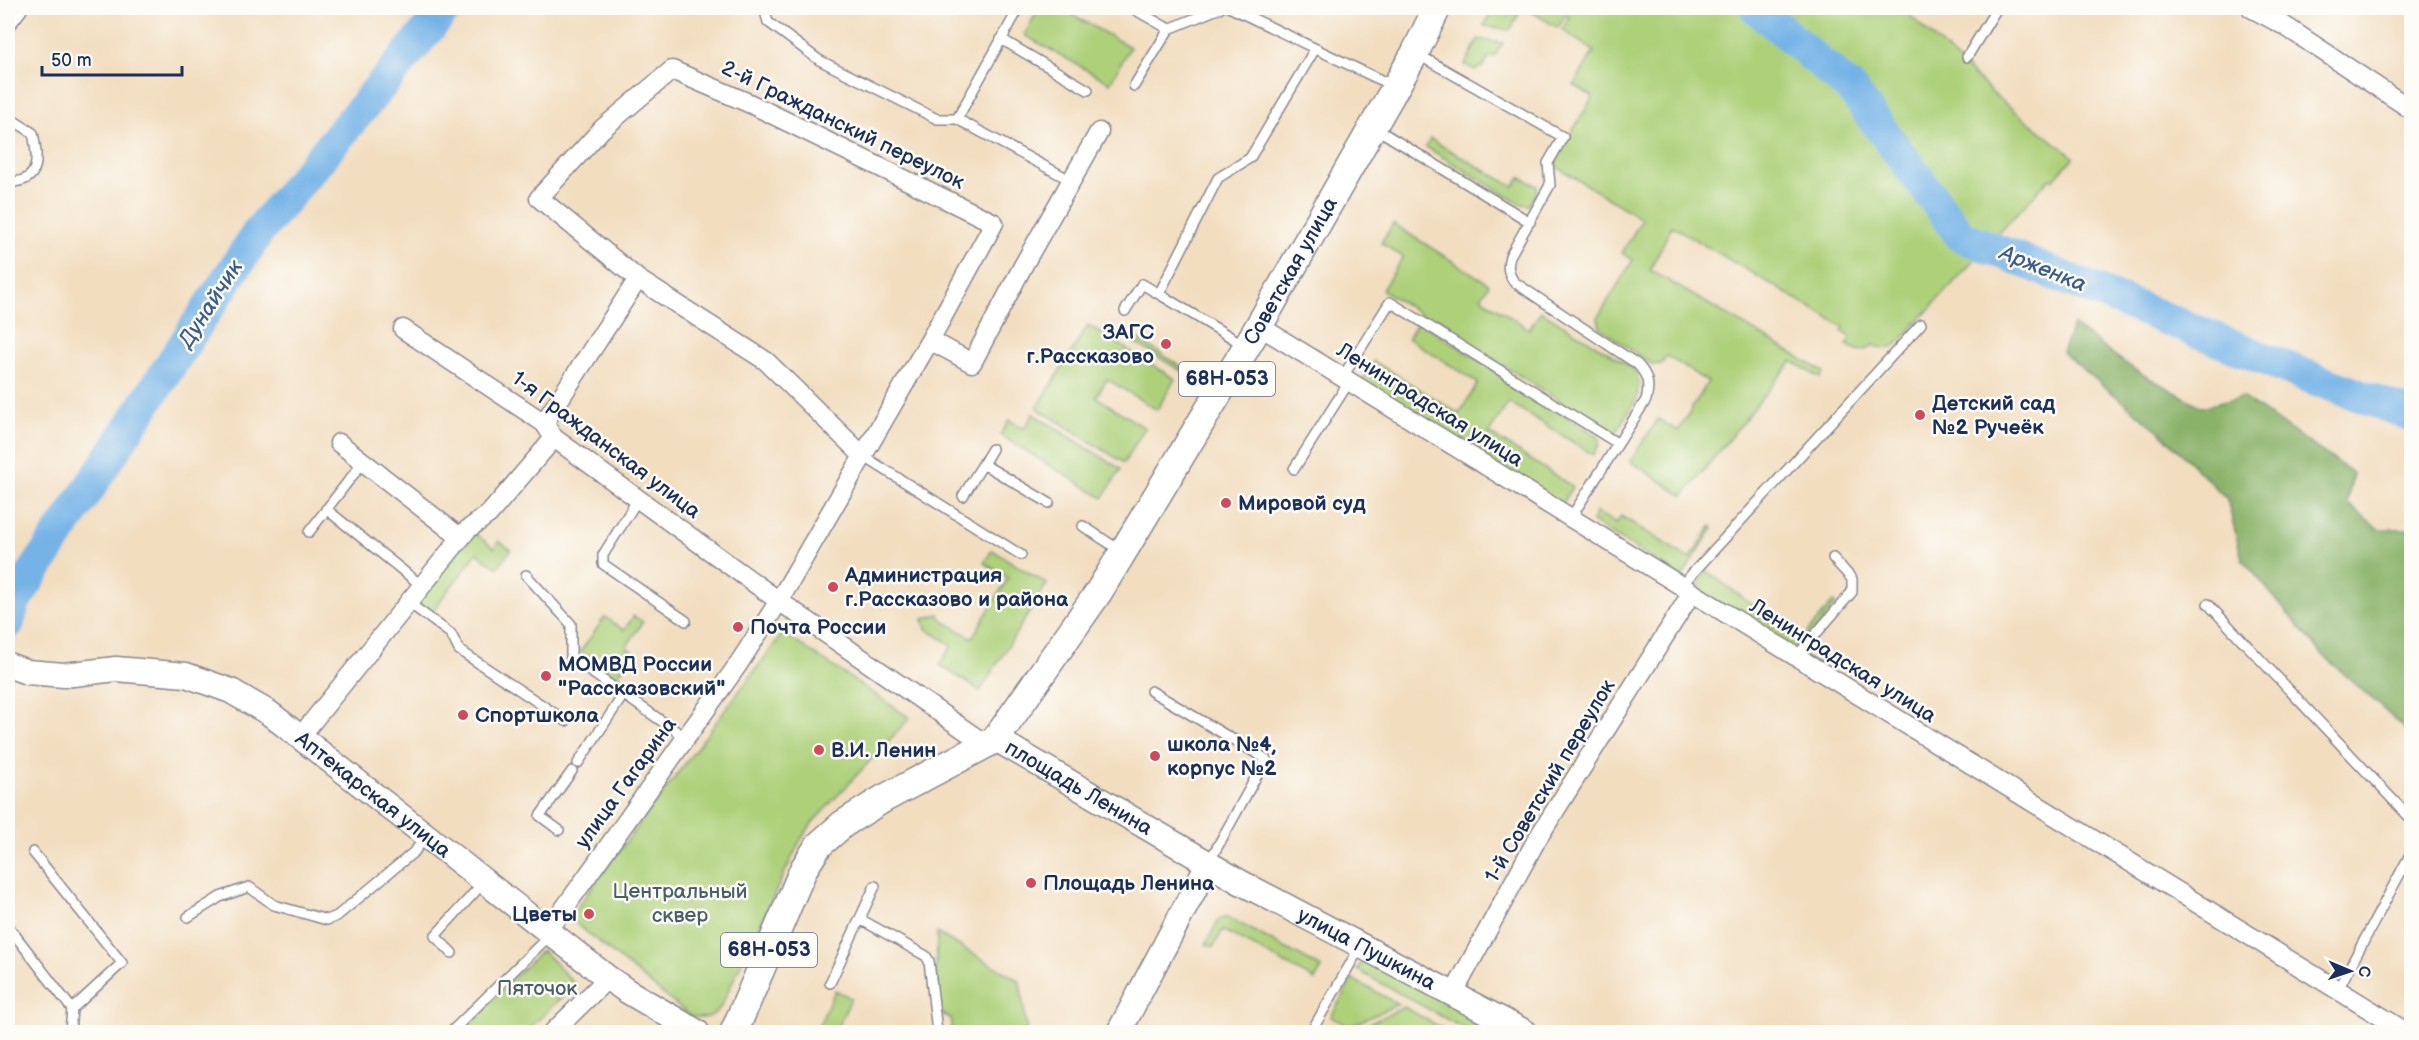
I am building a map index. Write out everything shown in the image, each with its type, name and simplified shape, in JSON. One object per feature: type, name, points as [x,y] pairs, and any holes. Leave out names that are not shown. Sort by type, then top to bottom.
[{"type":"main road","name":"Советская улица","points":[[1024,699],[1124,552],[1253,336],[1396,87],[1437,8]]},
{"type":"main road","name":"Советская улица","points":[[990,742],[1058,651]]},
{"type":"main road","name":"площадь Ленина","points":[[734,1032],[804,868],[819,845],[843,824],[883,799],[990,742]]},
{"type":"street","points":[[8,21],[18,8]]},
{"type":"street","points":[[2251,8],[2285,27],[2412,110]]},
{"type":"street","name":"2-й Гражданский переулок","points":[[638,279],[539,198],[602,129],[672,70],[751,104],[994,223]]},
{"type":"street","points":[[930,340],[972,363],[1024,264],[1099,132]]},
{"type":"street","name":"улица Гагарина","points":[[550,932],[595,855],[686,738],[779,601],[930,340],[994,223]]},
{"type":"street","points":[[300,737],[467,530],[489,514],[549,430],[638,279],[766,361],[863,456]]},
{"type":"street","name":"1-я Гражданская улица","points":[[403,329],[549,430],[638,499],[779,601],[990,742]]},
{"type":"street","name":"Ленинградская улица","points":[[1253,336],[1346,380],[1685,591],[2406,1032]]},
{"type":"street","points":[[339,443],[461,538]]},
{"type":"street","name":"1-й Советский переулок","points":[[1453,994],[1536,841],[1685,591]]},
{"type":"street","name":"Аптекарская улица","points":[[17,669],[64,675],[116,669],[186,675],[231,691],[269,713],[608,978],[697,1032]]},
{"type":"street","name":"площадь Ленина","points":[[990,742],[1208,864]]},
{"type":"street","points":[[1119,1032],[1208,864]]},
{"type":"street","name":"улица Пушкина","points":[[1208,864],[1525,1032]]},
{"type":"street","points":[[553,1032],[608,978]]},
{"type":"lane","points":[[764,8],[768,22],[819,60],[937,119],[957,119],[1072,181]]},
{"type":"lane","points":[[957,119],[1019,8]]},
{"type":"lane","points":[[1132,8],[1169,29]]},
{"type":"lane","points":[[1134,86],[1169,29],[1220,8]]},
{"type":"lane","points":[[1230,8],[1396,87]]},
{"type":"lane","points":[[1967,57],[1996,8]]},
{"type":"lane","points":[[1001,39],[1088,90]]},
{"type":"lane","points":[[1159,294],[1218,178],[1250,158],[1315,49]]},
{"type":"lane","points":[[1415,53],[1563,137],[1548,163],[1550,185],[1507,265],[1509,274],[1514,282],[1637,364],[1644,371],[1648,380],[1649,390],[1646,400],[1570,519]]},
{"type":"lane","points":[[8,117],[33,133],[38,157],[34,171],[18,183],[8,182]]},
{"type":"lane","points":[[1373,127],[1530,222]]},
{"type":"lane","points":[[1125,311],[1142,284],[1159,294],[1253,336]]},
{"type":"lane","points":[[1294,469],[1390,302],[1617,443]]},
{"type":"lane","points":[[1685,591],[1921,324]]},
{"type":"lane","points":[[963,496],[992,449]]},
{"type":"lane","points":[[863,456],[1021,555]]},
{"type":"lane","points":[[309,532],[363,462]]},
{"type":"lane","points":[[982,464],[1049,503]]},
{"type":"lane","points":[[638,499],[603,555],[603,564],[686,621]]},
{"type":"lane","points":[[326,509],[422,586]]},
{"type":"lane","points":[[1083,526],[1124,552]]},
{"type":"lane","points":[[1795,658],[1851,592],[1852,579],[1833,558]]},
{"type":"lane","points":[[526,575],[571,624],[571,658],[686,738]]},
{"type":"lane","points":[[409,603],[451,633],[459,650],[566,721]]},
{"type":"lane","points":[[2208,604],[2412,820]]},
{"type":"lane","points":[[1151,691],[1266,759],[1208,864]]},
{"type":"lane","points":[[578,762],[624,694]]},
{"type":"lane","points":[[559,830],[540,816],[572,771]]},
{"type":"lane","points":[[188,917],[220,897],[249,887],[274,905],[327,920],[337,916],[406,858],[426,835]]},
{"type":"lane","points":[[2337,991],[2412,851]]},
{"type":"lane","points":[[33,852],[122,963],[72,1009],[70,1032]]},
{"type":"lane","points":[[452,953],[435,936],[484,881]]},
{"type":"lane","points":[[830,982],[875,886]]},
{"type":"lane","points":[[860,919],[926,956],[929,961],[937,1032]]},
{"type":"lane","points":[[8,926],[72,1009]]},
{"type":"lane","points":[[453,1030],[550,932]]},
{"type":"lane","points":[[1311,1032],[1360,946]]},
{"type":"green space","points":[[1039,8],[1060,8],[1130,47],[1110,83],[1024,35]]},
{"type":"green space","points":[[1493,8],[1509,8],[1519,14],[1510,30],[1484,26]]},
{"type":"green space","points":[[1525,8],[1902,8],[1998,98],[2074,157],[2053,180],[2050,178],[1897,344],[1888,348],[1873,345],[1867,350],[1860,351],[1847,345],[1851,338],[1842,332],[1844,327],[1672,226],[1650,270],[1824,372],[1820,378],[1792,361],[1683,496],[1630,461],[1658,419],[1678,431],[1708,382],[1667,356],[1661,364],[1653,365],[1600,328],[1598,317],[1633,260],[1622,253],[1642,219],[1552,164],[1593,97],[1574,85],[1594,51],[1562,30],[1569,17],[1565,15],[1558,28]]},
{"type":"green space","points":[[1478,39],[1503,43],[1494,57],[1490,56],[1482,67],[1475,70],[1465,65]]},
{"type":"green space","points":[[1430,139],[1514,187],[1520,177],[1537,186],[1536,194],[1529,205],[1520,204],[1426,147]]},
{"type":"green space","points":[[1393,224],[1489,284],[1481,298],[1529,329],[1541,311],[1630,366],[1639,381],[1637,398],[1615,435],[1382,290],[1403,257],[1381,243]]},
{"type":"green space","points":[[1418,321],[1599,437],[1599,445],[1593,455],[1509,402],[1489,433],[1573,487],[1561,506],[1361,382],[1374,361],[1459,414],[1478,383],[1408,338]]},
{"type":"green space","points":[[1088,325],[1175,379],[1157,410],[1107,379],[1096,397],[1145,428],[1124,463],[1037,408]]},
{"type":"green space","points":[[2073,325],[2135,370],[2202,407],[2242,397],[2353,473],[2347,503],[2379,529],[2411,529],[2411,734],[2321,653],[2242,559],[2227,499],[2160,432],[2062,352]]},
{"type":"green space","points":[[1136,338],[1183,368],[1181,371],[1134,342]]},
{"type":"green space","points":[[1033,414],[1121,469],[1103,498],[1000,435],[1009,420],[1024,429]]},
{"type":"green space","points":[[1596,512],[1616,524],[1621,516],[1690,559],[1711,526],[1713,528],[1682,577],[1592,522]]},
{"type":"green space","points":[[476,534],[494,548],[499,541],[511,550],[497,568],[477,553],[431,613],[417,601],[468,537]]},
{"type":"green space","points":[[992,550],[1047,584],[980,691],[940,665],[952,645],[926,629],[923,619],[939,614],[942,620],[972,638],[1008,578],[984,563]]},
{"type":"green space","points":[[1705,570],[1801,640],[1833,602],[1836,604],[1802,647],[1791,650],[1702,593],[1699,584]]},
{"type":"green space","points":[[634,616],[643,622],[626,647],[634,652],[616,678],[580,652],[605,617],[624,630]]},
{"type":"green space","name":"Центральный сквер","points":[[783,633],[910,718],[813,822],[801,839],[720,1008],[710,1016],[694,1017],[573,921],[572,914]]},
{"type":"green space","points":[[1228,917],[1322,968],[1315,980],[1223,930],[1213,947],[1206,944],[1219,919]]},
{"type":"green space","points":[[937,933],[1020,981],[1027,1032],[951,1032],[951,1018],[935,1011]]},
{"type":"green space","name":"Пяточок","points":[[542,950],[575,984],[526,1032],[459,1032]]},
{"type":"green space","points":[[1364,958],[1499,1032],[1470,1032],[1357,970]]},
{"type":"green space","points":[[1352,979],[1398,1004],[1349,1027],[1331,1017]]},
{"type":"green space","points":[[835,990],[851,998],[836,1032],[816,1032]]},
{"type":"green space","points":[[1404,1007],[1449,1032],[1359,1032],[1355,1030]]},
{"type":"waterway","name":"Дунайчик","points":[[8,623],[14,602],[259,231],[446,8]]},
{"type":"waterway","name":"Арженка","points":[[1756,8],[1852,90],[1961,236],[2312,378],[2412,415]]},
{"type":"place","name":"ЗАГС г.Рассказово","points":[[1166,344]]},
{"type":"place","name":"Детский сад №2 Ручеёк","points":[[1920,415]]},
{"type":"place","name":"Мировой суд","points":[[1226,503]]},
{"type":"place","name":"Администрация г.Рассказово и района","points":[[833,587]]},
{"type":"place","name":"Почта России","points":[[738,627]]},
{"type":"place","name":"МОМВД России \"Рассказовский\"","points":[[546,676]]},
{"type":"place","name":"Спортшкола","points":[[463,715]]},
{"type":"place","name":"В.И. Ленин","points":[[819,750]]},
{"type":"place","name":"школа №4, корпус №2","points":[[1155,756]]},
{"type":"place","name":"Площадь Ленина","points":[[1031,883]]},
{"type":"place","name":"Цветы","points":[[589,914]]}]
